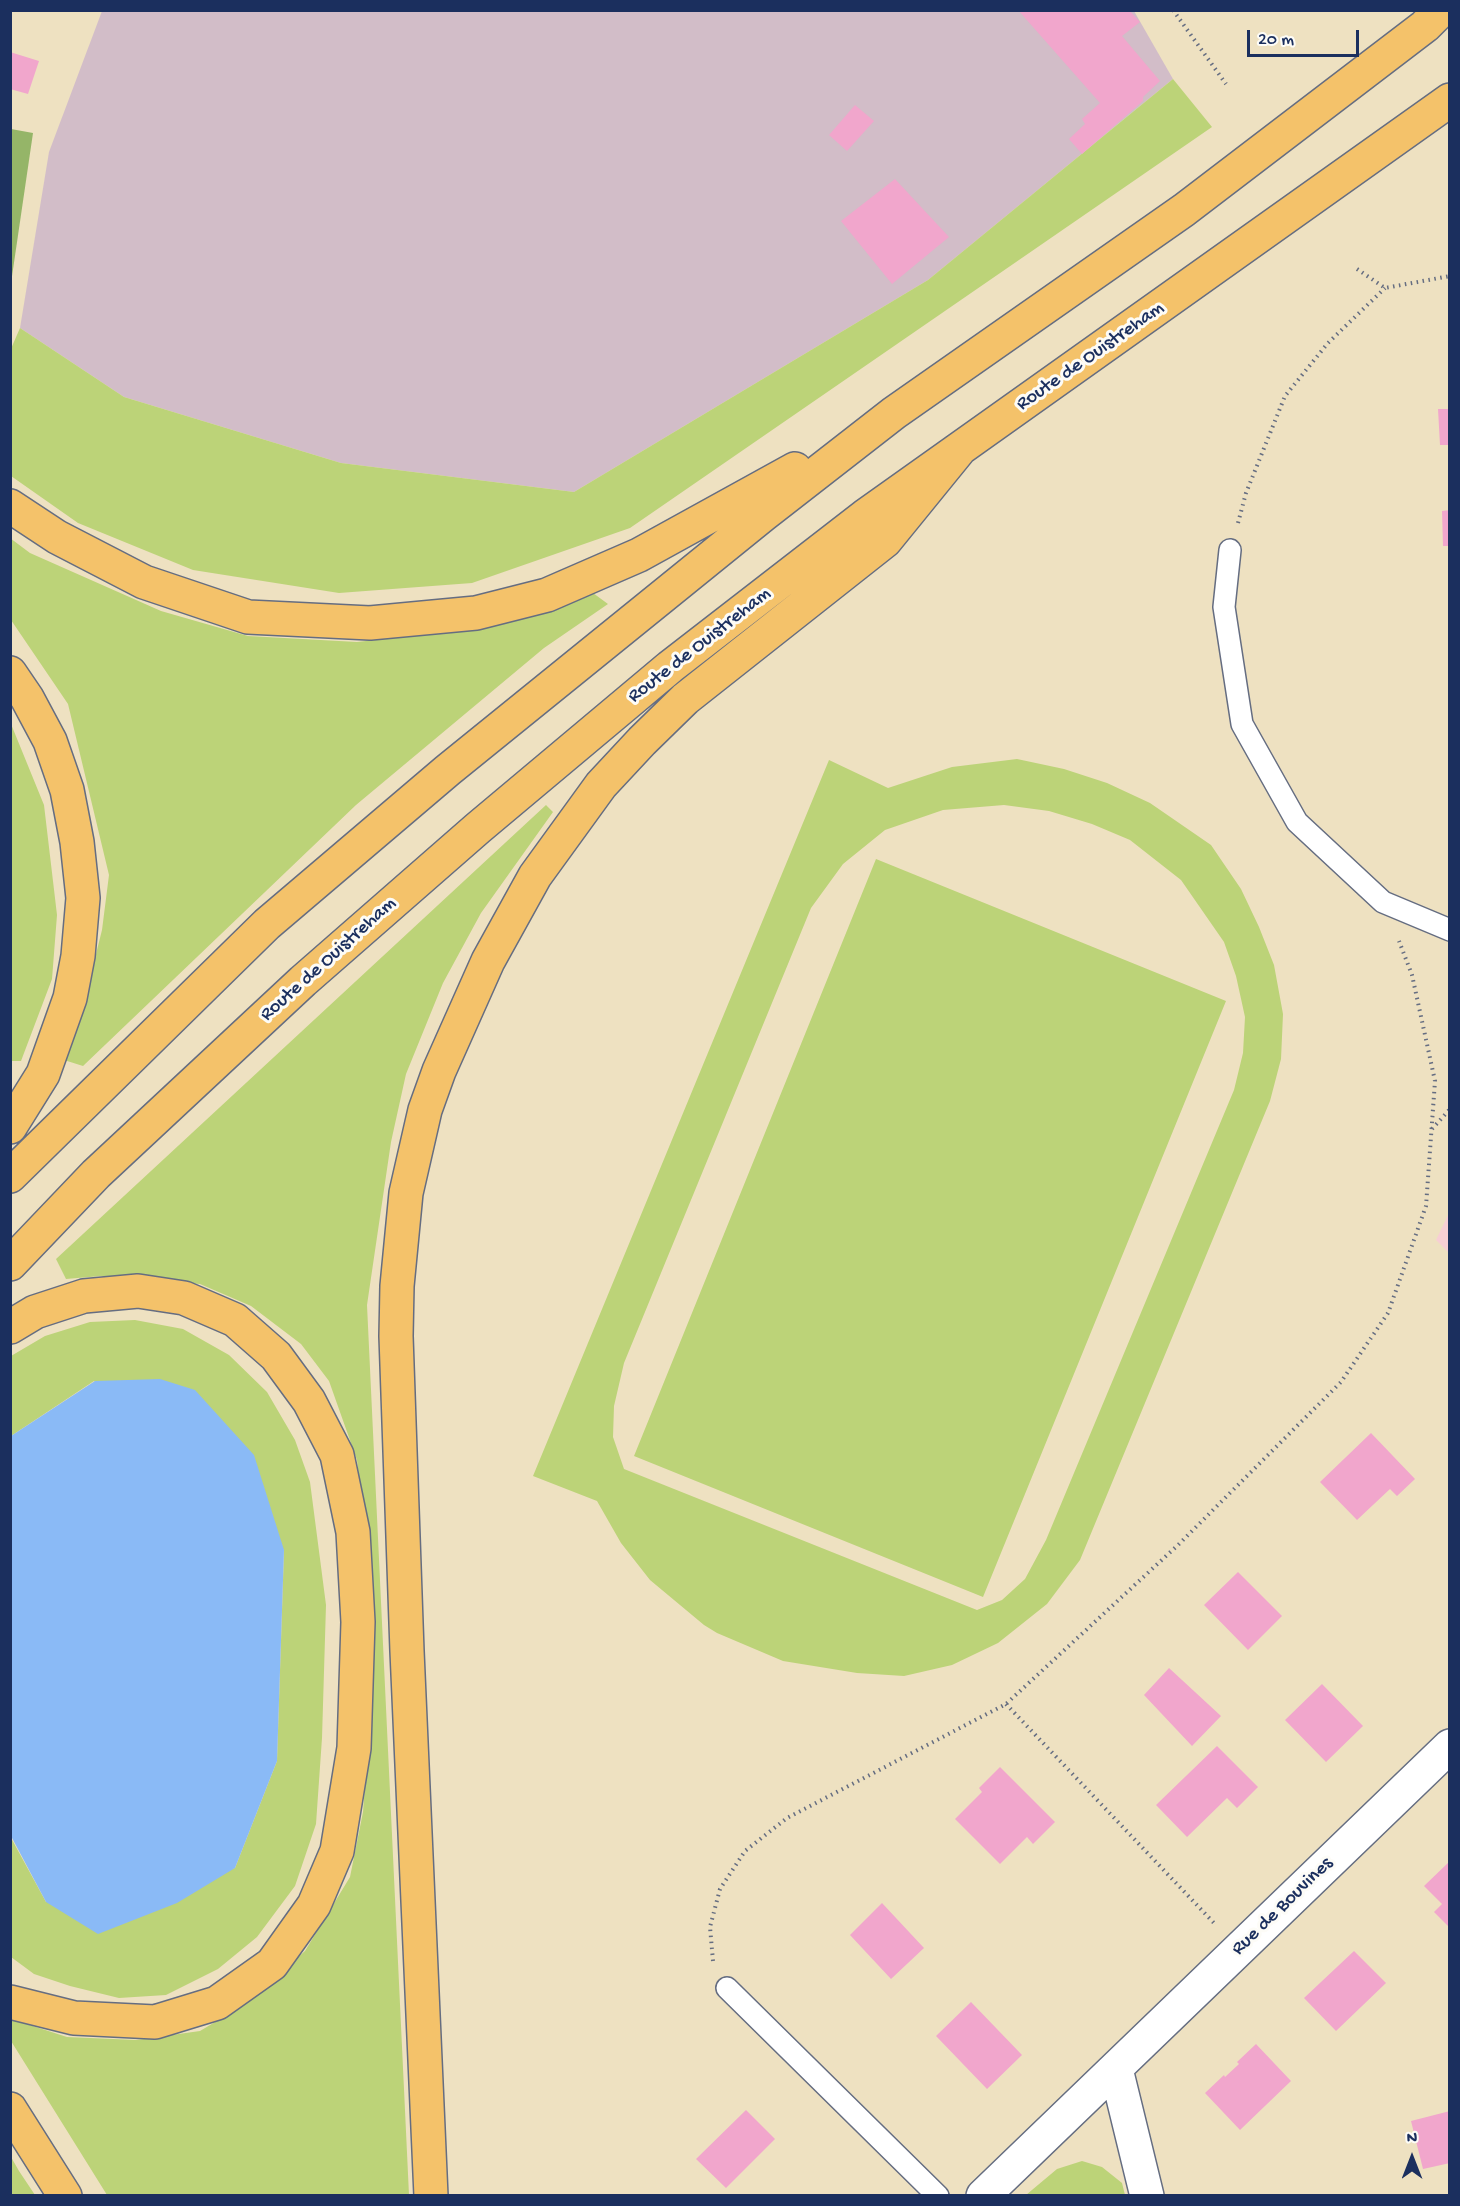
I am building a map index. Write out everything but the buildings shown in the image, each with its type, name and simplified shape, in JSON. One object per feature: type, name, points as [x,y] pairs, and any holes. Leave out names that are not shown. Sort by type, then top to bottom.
[{"type":"highway","points":[[10,1176],[267,924],[448,770],[763,515],[894,413],[1184,210],[1425,26],[1441,10]]},
{"type":"highway","name":"Route de Ouistreham","points":[[10,1264],[96,1174],[303,981],[478,828],[670,667],[865,516],[1449,100]]},
{"type":"highway","points":[[10,506],[57,537],[144,582],[248,617],[370,623],[476,613],[547,595],[639,555],[894,413]]},
{"type":"highway","points":[[431,2196],[407,1663],[396,1336],[397,1286],[406,1192],[425,1110],[439,1071],[488,961],[535,876],[601,785],[685,699],[885,541],[959,450]]},
{"type":"highway","points":[[10,673],[27,698],[50,741],[67,790],[77,842],[82,898],[78,956],[70,998],[44,1074],[10,1126]]},
{"type":"highway","points":[[10,1327],[35,1312],[84,1296],[138,1291],[184,1298],[235,1320],[276,1356],[309,1401],[337,1455],[353,1532],[358,1622],[354,1748],[337,1851],[315,1905],[273,1964],[217,2003],[156,2022],[74,2018],[10,2002]]},
{"type":"highway","points":[[10,2109],[65,2196]]},
{"type":"street","name":"Rue de Bouvines","points":[[983,2196],[1449,1746]]},
{"type":"street","points":[[1116,2069],[1147,2196]]},
{"type":"lane","points":[[1230,550],[1224,607],[1242,724],[1297,822],[1383,902],[1449,930]]},
{"type":"lane","points":[[727,1988],[938,2196]]},
{"type":"path","points":[[1173,10],[1226,84]]},
{"type":"path","points":[[1357,268],[1385,288]]},
{"type":"path","points":[[1230,550],[1246,493],[1286,396],[1328,343],[1385,288],[1449,276]]},
{"type":"path","points":[[727,1988],[711,1959],[710,1927],[720,1889],[745,1851],[787,1818],[1006,1704],[1178,1545],[1341,1382],[1388,1313],[1426,1206],[1435,1081],[1412,975],[1383,902]]},
{"type":"path","points":[[1432,1129],[1449,1109]]},
{"type":"path","points":[[1006,1704],[1239,1949]]},
{"type":"shaded area","points":[[102,11],[1134,11],[1173,79],[928,280],[574,492],[341,463],[124,397],[20,328],[49,152]]},
{"type":"shaded area","points":[[1449,1213],[1449,1253],[1436,1240]]},
{"type":"green space","points":[[1173,79],[1212,127],[630,528],[472,583],[339,593],[193,570],[78,523],[11,476],[10,351],[20,328],[124,397],[341,463],[574,492],[928,280]]},
{"type":"green space","points":[[10,129],[33,133],[11,283]]},
{"type":"green space","points":[[10,538],[30,553],[161,611],[248,636],[357,642],[481,628],[593,593],[608,604],[544,648],[356,805],[83,1066],[64,1060],[85,998],[102,930],[109,875],[68,704],[11,620]]},
{"type":"green space","points":[[11,724],[44,805],[57,915],[52,979],[21,1061],[11,1061]]},
{"type":"green space","points":[[1017,759],[1064,769],[1107,783],[1150,803],[1211,845],[1241,889],[1274,965],[1283,1014],[1281,1059],[1270,1101],[1080,1560],[1047,1604],[998,1643],[952,1665],[904,1676],[857,1673],[783,1661],[717,1633],[650,1580],[621,1543],[597,1501],[533,1476],[829,760],[888,788],[952,767]],"holes":[[[1004,805],[1049,811],[1092,824],[1130,840],[1181,880],[1224,942],[1236,976],[1245,1017],[1243,1053],[1234,1090],[1046,1540],[1025,1579],[1002,1600],[977,1610],[624,1469],[613,1437],[614,1406],[624,1363],[811,908],[843,864],[885,830],[943,810]]]},
{"type":"green space","points":[[546,805],[553,812],[481,913],[443,983],[406,1074],[391,1142],[367,1305],[409,2195],[107,2195],[11,2041],[11,2019],[67,2037],[136,2040],[200,2031],[247,2003],[305,1951],[350,1877],[363,1812],[373,1678],[367,1545],[357,1460],[329,1381],[301,1344],[251,1306],[200,1284],[101,1276],[66,1279],[56,1259]]},
{"type":"green space","points":[[876,859],[1226,1001],[983,1597],[634,1456]]},
{"type":"green space","points":[[135,1320],[183,1329],[229,1355],[267,1392],[295,1440],[310,1482],[326,1605],[322,1738],[316,1824],[295,1886],[257,1937],[218,1969],[166,1995],[119,1998],[34,1974],[11,1957],[10,1836],[46,1902],[235,1868],[277,1761],[284,1550],[94,1381],[11,1436],[11,1356],[45,1336],[90,1322]]},
{"type":"green space","points":[[11,2157],[19,2171],[35,2195],[11,2195]]},
{"type":"green space","points":[[1082,2161],[1102,2167],[1122,2183],[1125,2195],[1026,2195],[1057,2169]]},
{"type":"water","points":[[160,1379],[195,1390],[254,1455],[284,1550],[277,1761],[235,1868],[177,1903],[98,1934],[46,1902],[11,1836],[11,1436],[95,1381]]}]
